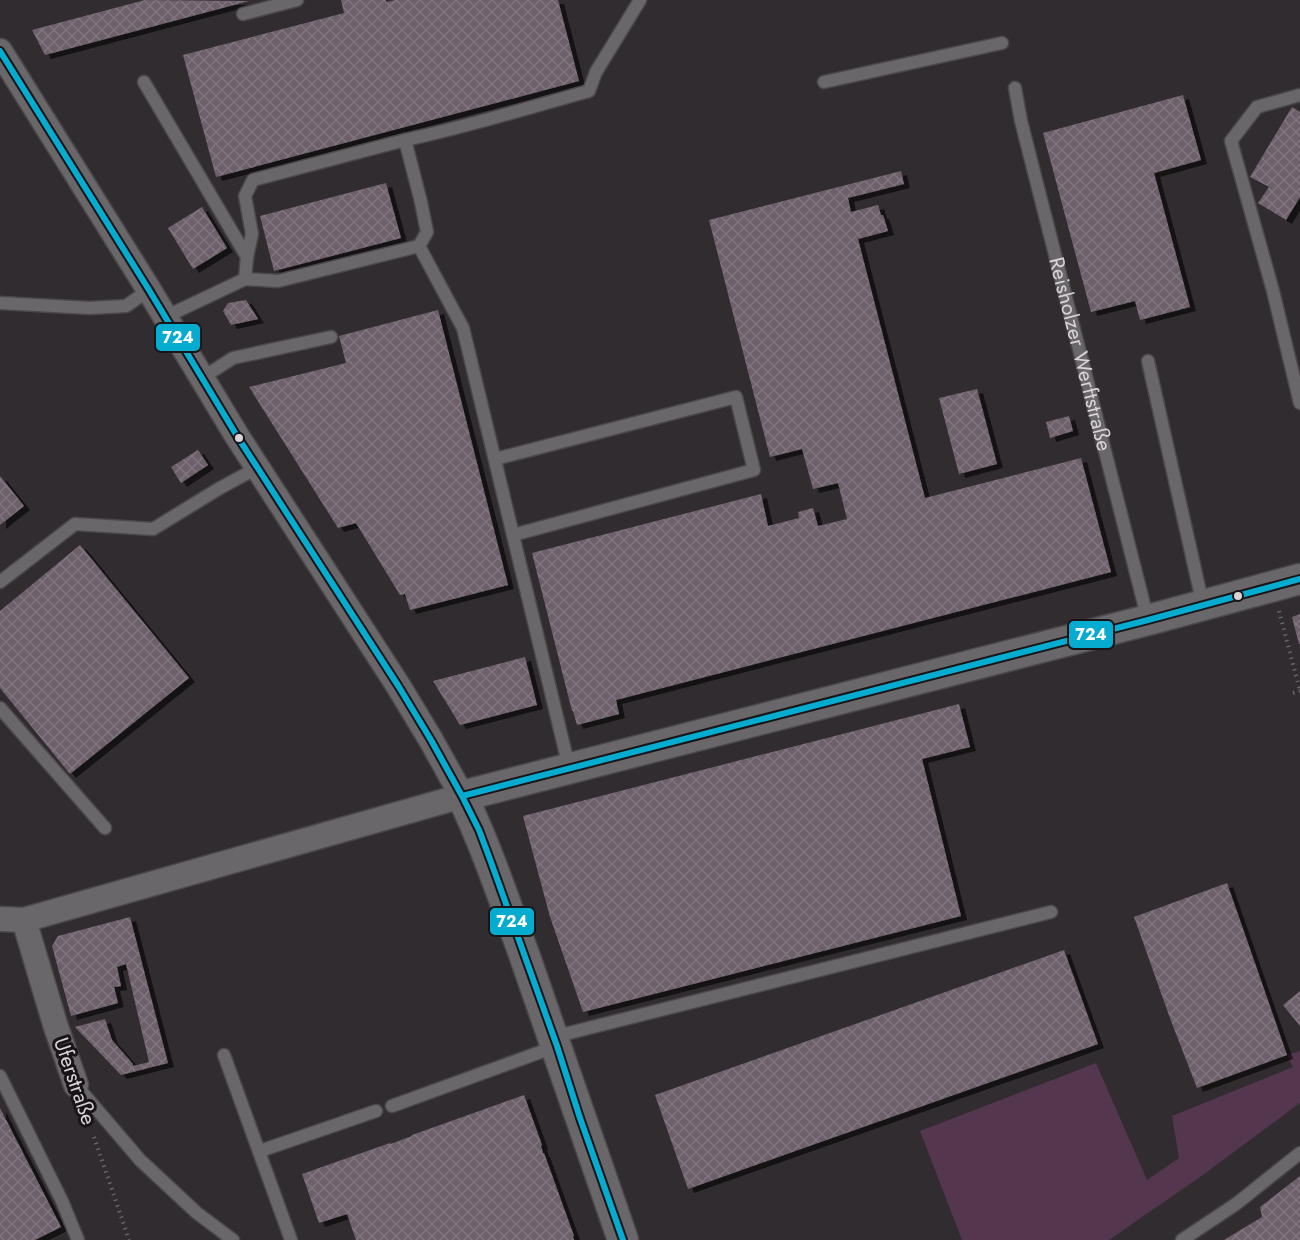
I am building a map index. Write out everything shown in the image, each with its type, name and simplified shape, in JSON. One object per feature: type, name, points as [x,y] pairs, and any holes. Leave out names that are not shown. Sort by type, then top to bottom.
[{"type":"street","points":[[0,51],[257,468],[399,687],[462,796],[479,830],[623,1240]]},
{"type":"street","points":[[12,920],[462,796],[1148,620],[1286,582]]},
{"type":"street","name":"Uferstraße","points":[[12,920],[55,1024],[76,1085]]},
{"type":"lane","points":[[243,14],[297,0]]},
{"type":"lane","points":[[245,279],[252,234],[245,196],[253,180],[455,129],[589,91],[596,72],[640,0]]},
{"type":"lane","points":[[824,82],[1002,43]]},
{"type":"lane","points":[[144,82],[247,257]]},
{"type":"lane","name":"Reisholzer Werftstraße","points":[[1015,88],[1021,120],[1148,620]]},
{"type":"lane","points":[[1300,95],[1257,106],[1231,141],[1273,291],[1300,403]]},
{"type":"lane","points":[[165,317],[245,279],[278,280],[419,246],[427,232],[405,140]]},
{"type":"lane","points":[[419,246],[463,328],[569,768]]},
{"type":"lane","points":[[0,303],[90,309],[126,306],[148,290]]},
{"type":"lane","points":[[202,378],[233,358],[331,337]]},
{"type":"lane","points":[[1148,361],[1203,605]]},
{"type":"lane","points":[[495,459],[736,397],[754,470],[513,535]]},
{"type":"lane","points":[[0,582],[75,524],[153,529],[257,468]]},
{"type":"lane","points":[[0,708],[105,828]]},
{"type":"lane","points":[[392,1106],[555,1041],[1051,912]]},
{"type":"lane","points":[[224,1055],[291,1240]]},
{"type":"lane","points":[[0,1076],[62,1201],[78,1240]]},
{"type":"lane","points":[[76,1085],[140,1160],[197,1213],[233,1240]]},
{"type":"lane","points":[[260,1150],[376,1111]]},
{"type":"lane","points":[[1182,1240],[1236,1204],[1300,1154]]},
{"type":"path","points":[[1286,582],[1300,691],[1293,693]]},
{"type":"path","name":"Uferstraße","points":[[94,1136],[129,1240]]},
{"type":"shaded area","points":[[1300,1051],[1300,1103],[1200,1177],[1109,1240],[962,1240],[920,1131],[1096,1063],[1147,1180],[1179,1158],[1172,1116],[1293,1067],[1287,1055]]},
{"type":"building","points":[[145,0],[249,1],[45,55],[32,30]]},
{"type":"building","points":[[341,0],[386,0],[386,2],[395,0],[558,0],[579,81],[216,177],[183,55],[344,13]]},
{"type":"building","points":[[1183,95],[1201,160],[1154,173],[1190,307],[1140,320],[1135,301],[1091,312],[1043,133]]},
{"type":"building","points":[[1292,107],[1300,112],[1300,197],[1286,220],[1258,203],[1269,187],[1250,177]]},
{"type":"building","points":[[901,171],[904,184],[848,198],[851,212],[878,205],[888,231],[858,239],[925,498],[1081,458],[1111,572],[616,700],[619,714],[577,725],[532,553],[761,494],[768,526],[799,518],[798,512],[813,508],[818,526],[847,519],[838,483],[813,489],[802,449],[770,457],[709,220]]},
{"type":"building","points":[[386,183],[401,238],[274,271],[260,216]]},
{"type":"building","points":[[202,207],[227,248],[193,269],[168,228]]},
{"type":"building","points":[[246,300],[258,319],[231,325],[223,311],[228,303]]},
{"type":"building","points":[[438,310],[508,585],[410,610],[405,594],[400,595],[356,523],[338,528],[249,387],[346,363],[339,336]]},
{"type":"building","points":[[977,389],[997,464],[959,474],[939,398]]},
{"type":"building","points":[[1069,416],[1073,431],[1050,438],[1046,422]]},
{"type":"building","points":[[198,450],[208,465],[181,483],[171,467]]},
{"type":"building","points":[[0,476],[24,506],[0,525]]},
{"type":"building","points":[[80,545],[189,678],[70,774],[0,688],[0,611]]},
{"type":"building","points":[[1300,614],[1300,644],[1299,644],[1292,617]]},
{"type":"building","points":[[525,657],[537,705],[460,725],[433,681]]},
{"type":"building","points":[[959,704],[970,747],[922,759],[961,916],[583,1012],[550,917],[523,816]]},
{"type":"building","points":[[1227,883],[1287,1055],[1197,1088],[1134,917]]},
{"type":"building","points":[[130,917],[168,1063],[121,1075],[75,1027],[105,1019],[112,1040],[133,1066],[149,1062],[126,964],[117,967],[121,986],[114,987],[118,1003],[71,1016],[52,946],[58,936]]},
{"type":"building","points":[[1064,950],[1098,1044],[688,1189],[655,1095]]},
{"type":"building","points":[[1300,991],[1300,1026],[1283,1005]]},
{"type":"building","points":[[524,1095],[574,1240],[356,1240],[347,1214],[319,1223],[302,1174]]},
{"type":"building","points":[[0,1108],[61,1227],[35,1240],[0,1240]]},
{"type":"building","points":[[1300,1176],[1300,1240],[1224,1240],[1262,1217],[1260,1207]]},
{"type":"transit line","name":"724","points":[[0,51],[237,436],[399,687],[462,796],[479,830],[491,862],[623,1240]]},
{"type":"transit line","name":"724","points":[[462,796],[1300,579]]}]
